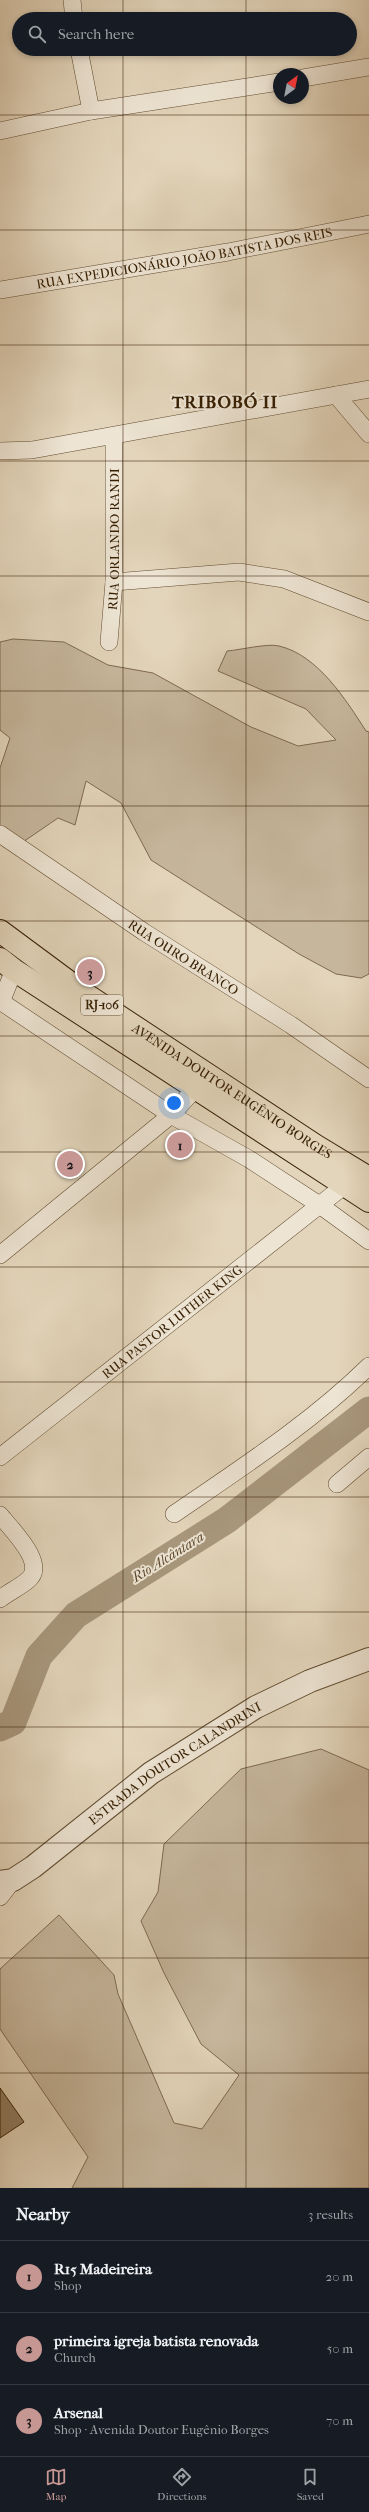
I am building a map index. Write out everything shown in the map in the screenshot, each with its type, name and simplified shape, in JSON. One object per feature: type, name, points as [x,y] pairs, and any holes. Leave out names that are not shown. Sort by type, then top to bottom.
[{"type":"highway","name":"AVENIDA DOUTOR EUGÊNIO BORGES","points":[[0,932],[85,994],[316,1146],[369,1178]]},
{"type":"highway","name":"AVENIDA DOUTOR EUGÊNIO BORGES","points":[[7,964],[369,1201]]},
{"type":"street","points":[[72,0],[73,12]]},
{"type":"street","points":[[80,56],[91,111]]},
{"type":"street","points":[[309,77],[369,67]]},
{"type":"street","points":[[0,131],[91,111],[273,83]]},
{"type":"street","name":"RUA EXPEDICIONÁRIO JOÃO BATISTA DOS REIS","points":[[0,290],[228,252],[369,224]]},
{"type":"street","points":[[0,451],[32,450],[114,436],[369,388]]},
{"type":"street","points":[[336,395],[369,434]]},
{"type":"street","name":"RUA ORLANDO RANDI","points":[[108,642],[114,582],[114,436]]},
{"type":"street","points":[[114,582],[239,572],[284,579],[369,612]]},
{"type":"street","name":"RUA OURO BRANCO","points":[[0,834],[144,932],[291,1025],[369,1079]]},
{"type":"street","points":[[7,964],[0,1002],[170,1115],[249,1159],[321,1206],[369,1241]]},
{"type":"street","points":[[0,1255],[170,1115],[196,1088]]},
{"type":"street","name":"RUA PASTOR LUTHER KING","points":[[0,1457],[321,1206],[344,1186]]},
{"type":"street","points":[[174,1514],[256,1458],[342,1393],[369,1366]]},
{"type":"street","points":[[337,1484],[369,1456]]},
{"type":"street","points":[[0,1515],[23,1544],[34,1561],[32,1575],[0,1599]]},
{"type":"street","name":"ESTRADA DOUTOR CALANDRINI","points":[[4,1886],[151,1773],[249,1711],[310,1682],[369,1659]]},
{"type":"shaded area","points":[[13,639],[64,642],[108,665],[153,673],[251,727],[298,746],[336,740],[306,709],[218,671],[227,651],[268,645],[279,646],[293,651],[306,659],[330,680],[366,731],[369,732],[369,974],[361,978],[336,974],[299,954],[151,860],[121,803],[86,781],[75,825],[58,818],[23,842],[0,828],[0,768],[10,738],[0,730],[0,642]]},
{"type":"shaded area","points":[[321,1749],[369,1770],[369,2188],[72,2188],[88,2157],[0,2029],[0,1969],[59,1915],[114,1975],[118,1994],[174,2123],[202,2129],[239,2075],[201,2044],[164,1973],[141,1921],[158,1892],[164,1844],[241,1769]]},
{"type":"building","points":[[0,2088],[24,2122],[0,2138]]},
{"type":"waterway","name":"Rio Alcântara","points":[[0,1728],[13,1722],[39,1656],[76,1615],[227,1520],[369,1410]]},
{"type":"place","name":"Arsenal","points":[[90,972]]},
{"type":"place","name":"R15 Madeireira","points":[[180,1145]]},
{"type":"place","name":"primeira igreja batista renovada","points":[[70,1164]]},
{"type":"district","name":"TRIBOBÓ II","points":[[225,402]]}]
